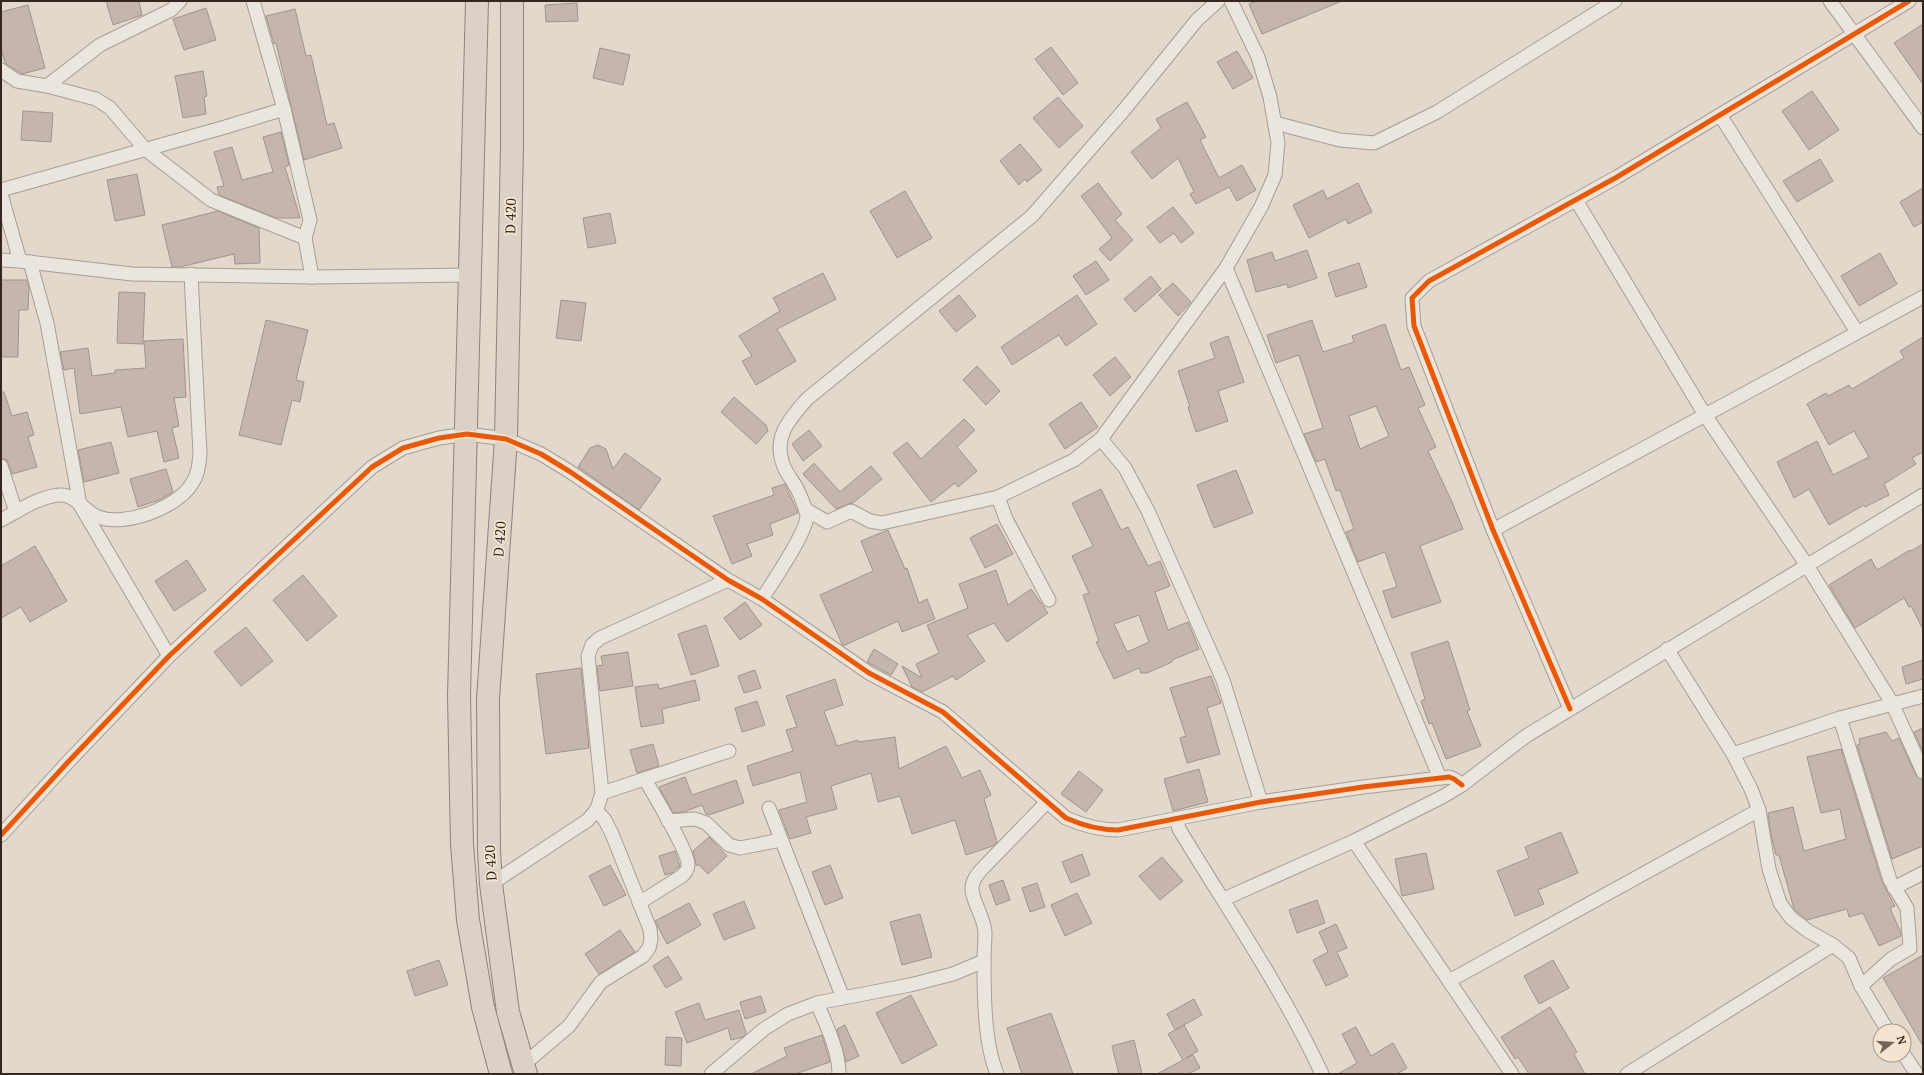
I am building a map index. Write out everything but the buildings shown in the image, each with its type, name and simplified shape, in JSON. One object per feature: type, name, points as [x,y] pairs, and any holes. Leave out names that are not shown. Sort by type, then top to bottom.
[{"type":"highway","points":[[477,1],[467,434],[459,696],[462,844],[468,920],[483,1007],[501,1074]]},
{"type":"highway","name":"D 420","points":[[512,1],[512,153],[506,439],[488,699],[489,851],[491,884],[508,1012],[525,1069]]},
{"type":"street","points":[[47,86],[100,45],[171,10],[180,1]]},
{"type":"street","points":[[253,1],[284,109],[310,220],[305,238],[312,277]]},
{"type":"street","points":[[762,599],[802,532],[807,517],[795,482],[784,467],[779,449],[781,436],[789,420],[807,399],[1032,216],[1124,110],[1196,20],[1218,1]]},
{"type":"street","points":[[805,509],[827,522],[851,511],[870,520],[882,523],[998,498],[1074,460],[1101,439],[1226,268],[1261,207],[1275,175],[1278,143],[1270,97],[1258,57],[1231,1]]},
{"type":"street","points":[[1275,123],[1340,140],[1374,143],[1437,112],[1615,1]]},
{"type":"street","points":[[1830,1],[1923,128]]},
{"type":"street","points":[[1570,709],[1493,530],[1414,326],[1412,298],[1429,281],[1617,177],[1909,1]]},
{"type":"street","points":[[1,70],[17,81],[47,86],[96,99],[110,108],[144,149],[211,200],[305,238]]},
{"type":"street","points":[[1,190],[284,109]]},
{"type":"street","points":[[1720,115],[1858,332]]},
{"type":"street","points":[[1,194],[47,323],[80,504],[169,656]]},
{"type":"street","points":[[1576,200],[1705,415],[1806,564],[1892,704],[1923,772]]},
{"type":"street","points":[[1,260],[25,261],[132,274],[312,277],[471,275]]},
{"type":"street","points":[[1226,268],[1440,778]]},
{"type":"street","points":[[1,520],[44,498],[60,495],[71,497],[98,517],[121,521],[142,517],[180,498],[191,486],[198,473],[200,454],[191,274]]},
{"type":"street","points":[[1493,530],[1923,297]]},
{"type":"street","points":[[1,835],[169,656],[372,466],[403,448],[439,438],[467,434],[506,439],[541,454],[569,471],[728,580],[762,599],[869,673],[943,712],[1066,818],[1083,826],[1102,830],[1118,830],[1176,820],[1261,802],[1440,778],[1454,779],[1462,785]]},
{"type":"street","points":[[1101,439],[1125,468],[1148,511],[1222,680],[1261,802]]},
{"type":"street","points":[[1,466],[16,512]]},
{"type":"street","points":[[1224,899],[1354,841],[1442,798],[1462,785],[1526,736],[1806,564],[1923,495]]},
{"type":"street","points":[[998,498],[1006,519],[1049,600]]},
{"type":"street","points":[[491,884],[588,820],[596,810],[602,793],[588,656],[592,646],[600,638],[728,580]]},
{"type":"street","points":[[1667,649],[1733,754],[1751,789],[1759,810],[1769,869],[1780,903],[1791,918],[1808,931],[1833,945],[1849,958],[1861,986],[1883,1023]]},
{"type":"street","points":[[1733,754],[1840,718],[1923,696]]},
{"type":"street","points":[[1840,718],[1890,880],[1907,908],[1910,948],[1891,959],[1861,986]]},
{"type":"street","points":[[602,793],[729,751]]},
{"type":"street","points":[[639,903],[686,871],[688,866],[686,858],[668,821],[645,779]]},
{"type":"street","points":[[997,1074],[992,1062],[987,1038],[984,961],[985,932],[983,918],[973,898],[972,887],[974,879],[1047,802]]},
{"type":"street","points":[[769,808],[843,998]]},
{"type":"street","points":[[525,1069],[569,1026],[601,982],[643,956],[649,948],[651,940],[650,929],[612,834],[605,820],[596,810]]},
{"type":"street","points":[[1449,981],[1759,810]]},
{"type":"street","points":[[668,821],[695,819],[706,823],[729,845],[740,848],[781,840]]},
{"type":"street","points":[[1176,820],[1185,838],[1224,899],[1304,1035],[1322,1074]]},
{"type":"street","points":[[1354,841],[1512,1074]]},
{"type":"street","points":[[1894,888],[1923,873]]},
{"type":"street","points":[[1627,1074],[1833,945]]},
{"type":"street","points":[[711,1074],[764,1029],[788,1014],[817,1003],[910,985],[953,974],[984,961]]},
{"type":"street","points":[[817,1003],[832,1042],[839,1066],[839,1074]]},
{"type":"street","points":[[1910,1063],[1918,1074]]},
{"type":"cycle path","points":[[1570,709],[1493,530],[1414,326],[1412,298],[1429,281],[1617,177],[1909,1]]},
{"type":"cycle path","points":[[1,835],[169,656],[372,467],[403,448],[439,438],[467,434],[506,439],[541,454],[569,471],[728,580],[762,599],[869,673],[943,712],[1066,818],[1079,823],[1092,827],[1118,830],[1261,802],[1363,787],[1449,777],[1462,785]]}]
